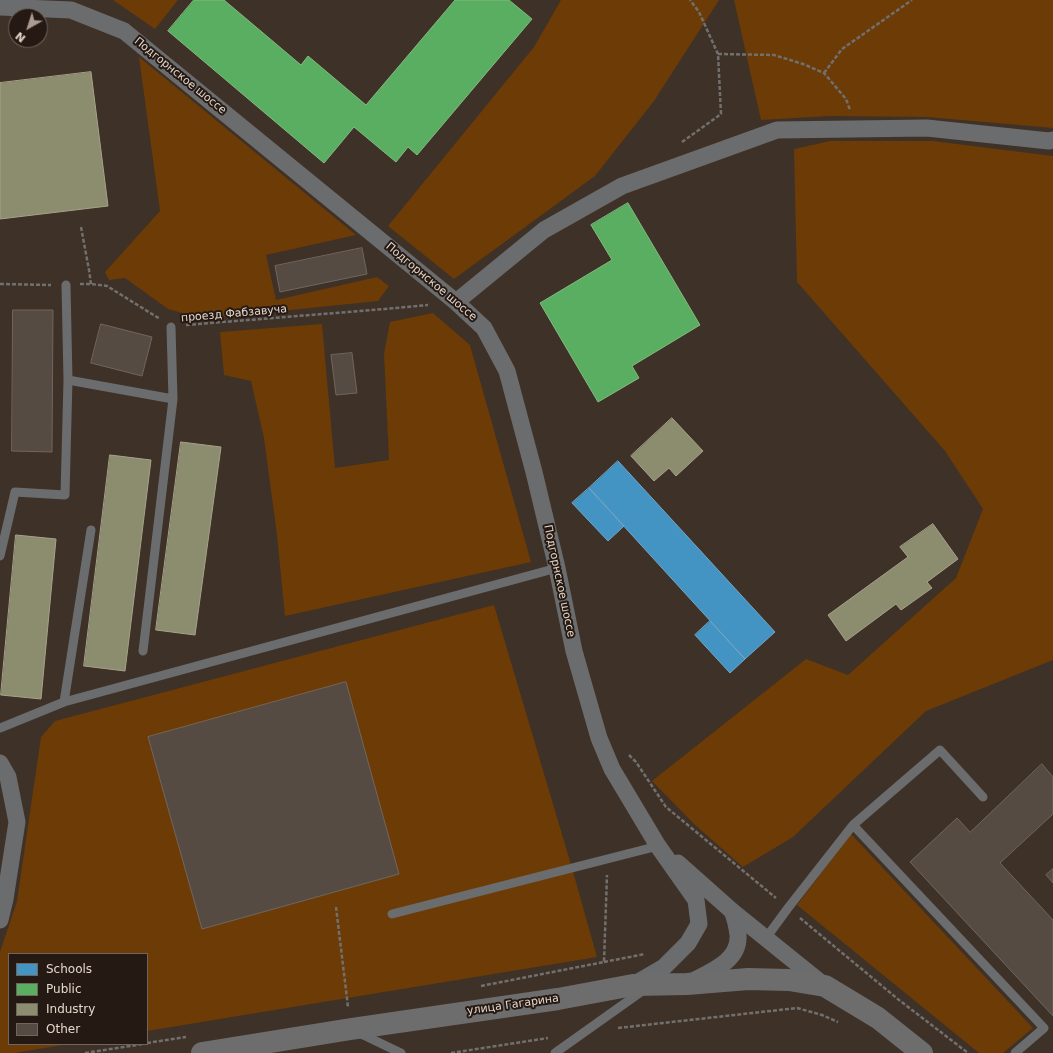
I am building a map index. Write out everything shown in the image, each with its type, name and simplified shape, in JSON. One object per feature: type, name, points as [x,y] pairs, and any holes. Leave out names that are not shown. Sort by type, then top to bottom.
[{"type":"main road","name":"улица Гагарина","points":[[202,1053],[642,985],[687,984],[748,979],[789,980],[826,986]]},
{"type":"main road","points":[[826,986],[878,1018],[922,1053]]},
{"type":"street","name":"Подгорнское шоссе","points":[[0,7],[72,10],[124,31],[456,302],[484,328],[507,371],[534,472],[557,568],[574,651],[599,738],[612,769],[658,846]]},
{"type":"street","points":[[456,302],[544,230],[622,186],[777,130],[927,128],[1049,141],[1053,140]]},
{"type":"street","points":[[0,763],[8,778],[17,822],[5,899],[0,920]]},
{"type":"street","points":[[658,846],[732,910],[826,986]]},
{"type":"street","points":[[642,985],[664,967],[688,943],[699,924],[696,900],[658,846]]},
{"type":"street","points":[[687,984],[720,966],[731,957],[737,945],[738,936],[732,910]]},
{"type":"lane","points":[[0,556],[15,492],[65,495],[68,380],[66,285]]},
{"type":"lane","points":[[143,650],[173,399],[171,327]]},
{"type":"lane","points":[[68,380],[173,399]]},
{"type":"lane","points":[[64,702],[91,530]]},
{"type":"lane","points":[[0,728],[64,702],[557,568]]},
{"type":"lane","points":[[766,938],[853,825],[940,750],[983,797]]},
{"type":"lane","points":[[853,825],[1044,1028],[1015,1053]]},
{"type":"lane","points":[[392,914],[658,846]]},
{"type":"lane","points":[[555,1053],[585,1032],[642,985]]},
{"type":"lane","points":[[351,1029],[401,1053]]},
{"type":"path","points":[[678,145],[721,114],[718,54],[699,12],[690,0]]},
{"type":"path","points":[[824,72],[842,49],[912,0]]},
{"type":"path","points":[[718,54],[774,55],[824,72],[846,99],[856,129]]},
{"type":"path","points":[[81,227],[90,270],[91,284]]},
{"type":"path","name":"проезд Фабзавуча","points":[[0,284],[91,284],[107,286],[171,327],[456,302]]},
{"type":"path","points":[[604,962],[608,858]]},
{"type":"path","points":[[336,907],[351,1029]]},
{"type":"path","points":[[480,986],[647,953]]},
{"type":"path","points":[[451,1053],[585,1032],[797,1008],[822,1015],[841,1023]]},
{"type":"path","points":[[148,1043],[186,1037]]},
{"type":"path","points":[[85,1053],[137,1045]]},
{"type":"shaded area","points":[[113,0],[178,0],[155,29]]},
{"type":"shaded area","points":[[561,0],[719,0],[654,101],[595,176],[454,279],[388,226],[534,47]]},
{"type":"shaded area","points":[[734,0],[1053,0],[1053,128],[927,117],[830,116],[761,120]]},
{"type":"shaded area","points":[[139,57],[356,235],[266,255],[276,300],[377,277],[389,286],[378,301],[204,319],[168,309],[125,278],[109,280],[105,272],[160,211]]},
{"type":"shaded area","points":[[830,141],[933,141],[1053,156],[1053,660],[926,711],[793,837],[743,867],[695,825],[652,781],[806,659],[848,675],[956,578],[983,509],[945,451],[797,282],[794,149]]},
{"type":"shaded area","points":[[433,313],[470,345],[531,562],[285,616],[277,535],[264,438],[251,381],[224,375],[220,332],[322,324],[335,468],[389,460],[384,354],[390,322]]},
{"type":"shaded area","points":[[494,605],[597,957],[148,1031],[148,953],[8,953],[8,1045],[63,1045],[14,1053],[0,1053],[0,952],[17,901],[41,737],[55,721]]},
{"type":"shaded area","points":[[851,834],[1033,1028],[1003,1053],[979,1053],[797,905]]},
{"type":"building: Schools","points":[[618,461],[775,632],[745,659],[589,488]]},
{"type":"building: Schools","points":[[589,488],[624,526],[608,541],[572,503]]},
{"type":"building: Schools","points":[[710,621],[745,659],[730,673],[695,635]]},
{"type":"building: Public","points":[[194,0],[224,0],[301,65],[308,56],[366,105],[455,0],[509,0],[532,19],[417,155],[408,147],[396,162],[354,127],[324,163],[168,31]]},
{"type":"building: Public","points":[[628,203],[700,325],[632,366],[639,378],[598,402],[540,303],[612,260],[591,225]]},
{"type":"building: Industry","points":[[91,72],[108,206],[0,219],[0,83]]},
{"type":"building: Industry","points":[[672,418],[703,451],[676,476],[669,468],[654,481],[631,456]]},
{"type":"building: Industry","points":[[181,442],[221,447],[195,635],[156,630]]},
{"type":"building: Industry","points":[[110,455],[151,460],[125,671],[84,666]]},
{"type":"building: Industry","points":[[933,524],[958,559],[927,582],[932,588],[901,610],[896,604],[846,641],[828,615],[908,557],[900,547]]},
{"type":"building: Industry","points":[[16,535],[56,539],[41,699],[1,695]]},
{"type":"building: Other","points":[[362,248],[367,274],[280,292],[275,266]]},
{"type":"building: Other","points":[[13,310],[53,310],[52,452],[12,451]]},
{"type":"building: Other","points":[[101,324],[152,337],[142,376],[91,363]]},
{"type":"building: Other","points":[[352,353],[357,393],[336,395],[331,355]]},
{"type":"building: Other","points":[[346,682],[399,874],[202,929],[148,737]]},
{"type":"building: Other","points":[[1042,764],[1053,777],[1053,814],[1000,863],[1053,920],[1053,1016],[910,862],[957,818],[970,832]]},
{"type":"building: Other","points":[[1053,869],[1053,883],[1046,875]]}]
